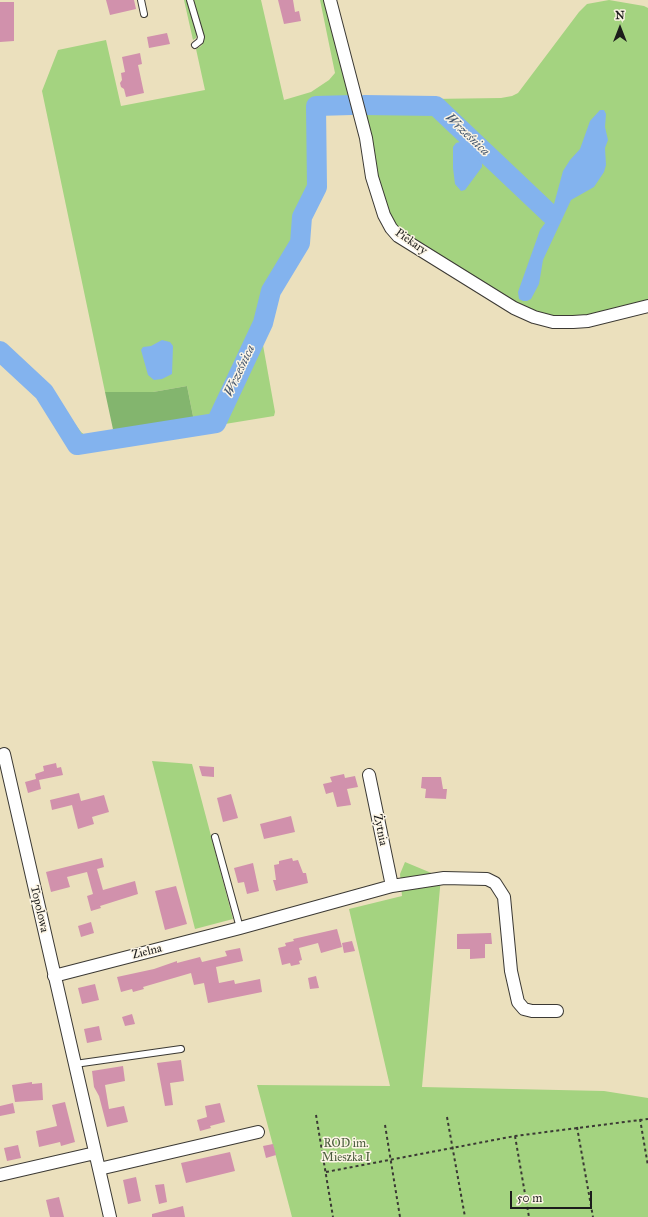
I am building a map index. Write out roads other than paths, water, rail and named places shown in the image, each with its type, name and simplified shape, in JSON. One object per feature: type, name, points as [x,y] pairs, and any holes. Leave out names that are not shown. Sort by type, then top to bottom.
[{"type":"street","name":"Piekary","points":[[330,0],[366,138],[372,177],[384,215],[391,228],[398,236],[514,308],[534,317],[553,322],[588,321],[648,306]]},
{"type":"street","name":"Topolowa","points":[[4,754],[110,1217]]},
{"type":"street","name":"Żytnia","points":[[369,775],[392,886]]},
{"type":"street","name":"Zielna","points":[[54,976],[240,928],[392,886],[444,878],[490,880],[500,889],[504,897],[511,971],[518,1002],[524,1008],[532,1011],[557,1010]]},
{"type":"street","points":[[99,1169],[258,1132]]},
{"type":"street","points":[[0,1175],[96,1153]]},
{"type":"lane","points":[[141,0],[144,14]]},
{"type":"lane","points":[[190,0],[201,37],[200,41],[195,45]]},
{"type":"lane","points":[[215,837],[240,928]]},
{"type":"lane","points":[[75,1064],[180,1050]]},
{"type":"water","points":[[600,110],[604,110],[606,114],[605,127],[608,140],[605,148],[606,165],[604,172],[594,187],[571,200],[543,260],[539,284],[531,299],[523,301],[519,299],[518,292],[540,230],[551,215],[563,171],[580,149],[590,121]]},
{"type":"water","points":[[460,142],[481,159],[482,162],[482,167],[465,190],[461,191],[455,184],[453,168],[453,147],[456,143]]},
{"type":"water","points":[[162,340],[170,342],[173,346],[172,374],[162,379],[154,380],[148,375],[141,350],[143,347],[151,346]]},
{"type":"waterway","name":"Wrześnica","points":[[0,351],[44,392],[77,445],[216,423],[263,323],[271,291],[300,243],[302,217],[317,187],[316,106],[352,105]]},
{"type":"waterway","name":"Wrześnica","points":[[364,105],[436,106],[551,215]]},
{"type":"park label","name":"ROD im. Mieszka I","points":[[346,1151]]}]
